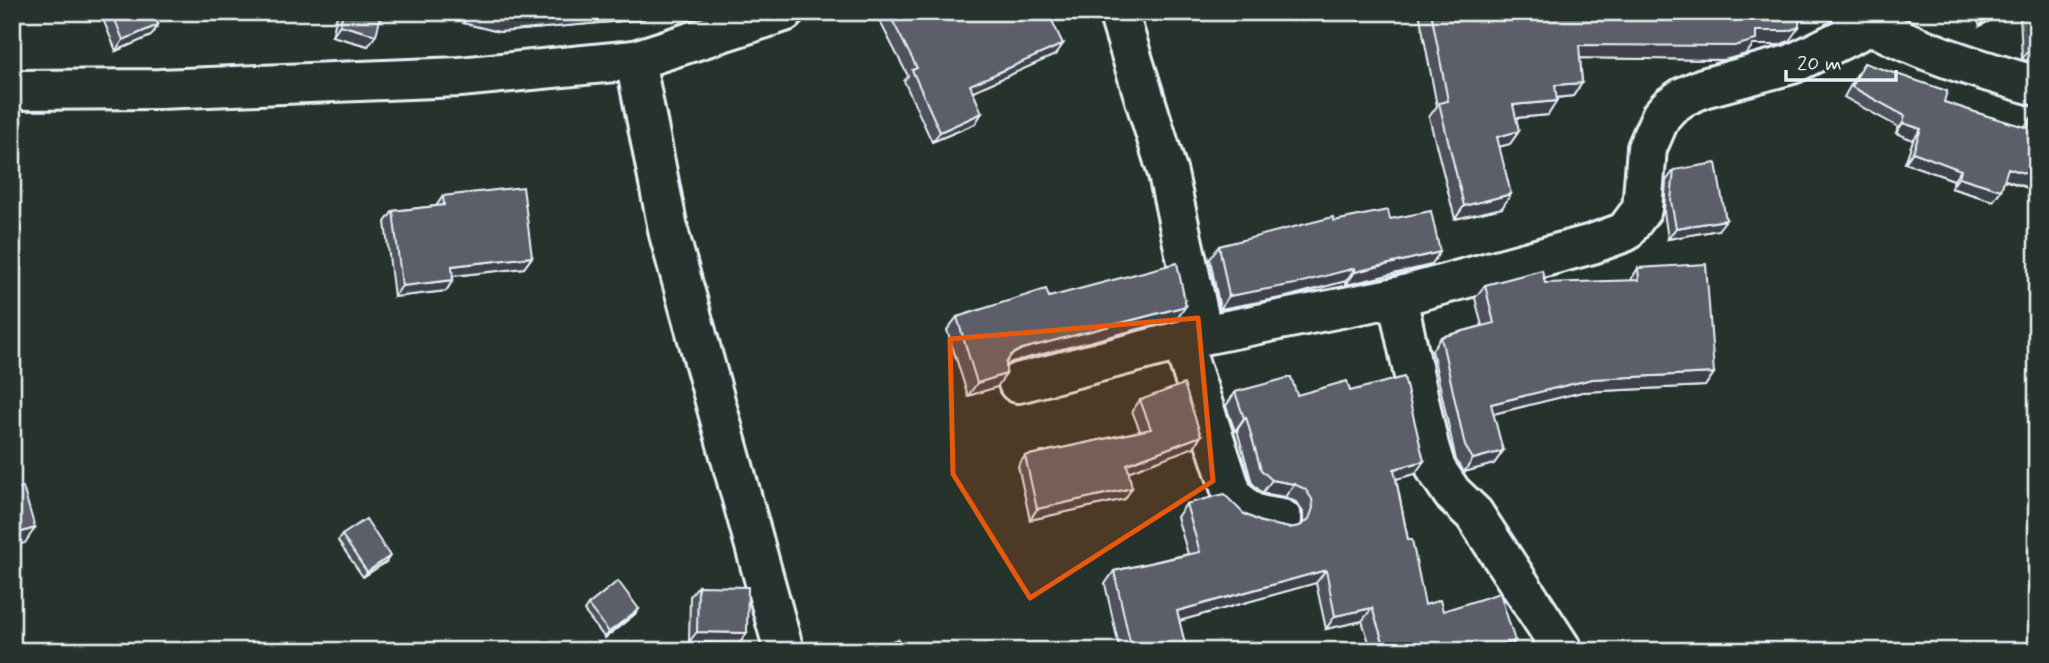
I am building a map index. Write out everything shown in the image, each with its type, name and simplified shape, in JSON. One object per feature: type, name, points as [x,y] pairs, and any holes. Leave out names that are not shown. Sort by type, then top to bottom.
[{"type":"street","points":[[12,90],[159,89],[460,77],[635,60],[784,12]]},
{"type":"street","points":[[1118,12],[1168,174],[1192,338],[1232,493],[1241,506],[1252,514],[1282,519]]},
{"type":"street","points":[[1018,383],[1192,338],[1396,297],[1592,244],[1625,232],[1642,209],[1647,148],[1661,116],[1670,106],[1703,88],[1792,64],[1860,19],[1968,67],[2037,86]]},
{"type":"street","points":[[635,60],[669,234],[784,651]]},
{"type":"street","points":[[1396,297],[1436,469],[1452,494],[1474,514],[1563,651]]},
{"type":"highlighted area","points":[[1198,318],[1213,481],[1030,598],[953,474],[950,339]]},
{"type":"building","points":[[112,12],[153,12],[158,25],[123,40]]},
{"type":"building","points":[[343,12],[382,12],[376,35],[340,25]]},
{"type":"building","points":[[471,12],[610,12],[506,22]]},
{"type":"building","points":[[888,12],[1048,12],[1063,44],[970,85],[982,113],[940,132],[912,70],[917,68]]},
{"type":"building","points":[[1431,12],[1799,12],[1799,27],[1788,31],[1756,31],[1756,40],[1734,46],[1579,45],[1582,83],[1555,85],[1557,101],[1513,105],[1519,131],[1497,137],[1511,194],[1464,206],[1439,103],[1448,101]]},
{"type":"building","points":[[2028,12],[2037,12],[2037,51],[2030,48]]},
{"type":"building","points":[[1864,63],[1947,91],[1944,102],[2028,128],[2031,118],[2037,120],[2037,177],[2008,168],[2001,190],[1959,177],[1961,170],[1913,152],[1921,129],[1903,123],[1905,116],[1852,87]]},
{"type":"building","points":[[1716,163],[1726,220],[1676,228],[1671,201],[1674,170]]},
{"type":"building","points":[[523,187],[532,257],[452,266],[453,280],[402,286],[393,211],[444,205],[443,196]]},
{"type":"building","points":[[1388,210],[1390,219],[1431,211],[1440,252],[1355,272],[1355,268],[1295,284],[1229,296],[1219,246],[1333,217],[1334,221]]},
{"type":"building","points":[[1177,263],[1186,306],[1022,349],[1011,355],[1006,363],[1006,374],[977,383],[957,317],[1046,289],[1049,297]]},
{"type":"building","points":[[1706,264],[1714,373],[1592,379],[1491,404],[1503,451],[1473,459],[1465,446],[1441,337],[1494,323],[1485,285],[1542,270],[1545,283],[1639,280],[1638,268]]},
{"type":"building","points":[[1291,377],[1297,395],[1347,381],[1350,391],[1404,377],[1424,461],[1394,469],[1408,540],[1412,540],[1425,605],[1440,600],[1443,611],[1500,593],[1515,641],[1483,651],[1386,651],[1372,608],[1335,616],[1326,570],[1177,611],[1185,644],[1155,651],[1132,651],[1114,571],[1200,552],[1186,504],[1224,494],[1244,514],[1261,522],[1289,528],[1300,526],[1309,519],[1313,508],[1312,499],[1305,489],[1272,480],[1261,470],[1246,417],[1244,418],[1235,392]]},
{"type":"building","points":[[1184,384],[1201,436],[1127,464],[1132,488],[1037,509],[1025,456],[1151,429],[1140,400]]},
{"type":"building","points":[[23,487],[35,528],[12,535],[12,490]]},
{"type":"building","points":[[366,519],[390,556],[367,572],[342,535]]},
{"type":"building","points":[[618,581],[639,609],[609,632],[588,605]]},
{"type":"building","points":[[698,586],[748,587],[747,633],[697,632]]},
{"type":"building","points":[[898,639],[902,651],[860,651]]}]
